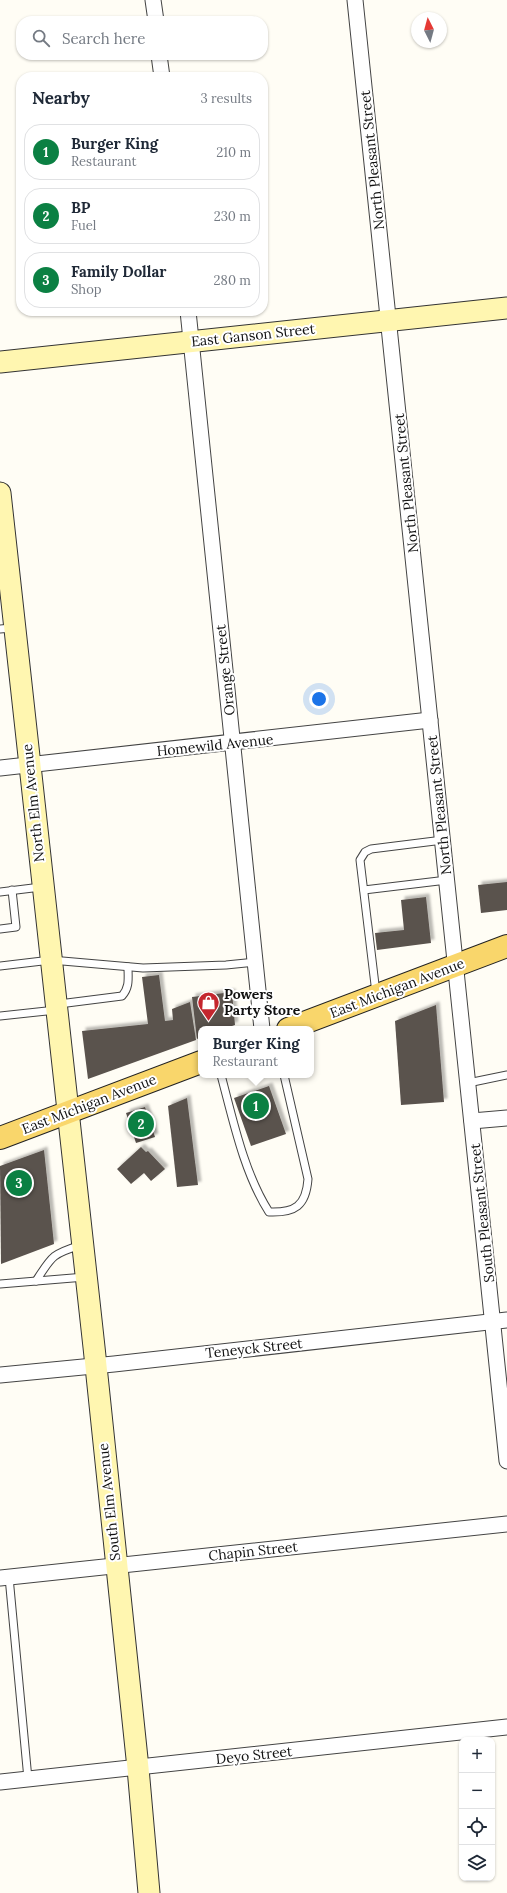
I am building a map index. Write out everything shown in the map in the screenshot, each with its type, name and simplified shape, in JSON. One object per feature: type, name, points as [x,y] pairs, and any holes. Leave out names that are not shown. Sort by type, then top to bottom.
[{"type":"main road","name":"East Michigan Avenue","points":[[296,1026],[507,946]]},
{"type":"main road","name":"East Michigan Avenue","points":[[0,1138],[198,1063]]},
{"type":"street","points":[[153,0],[155,16]]},
{"type":"street","name":"North Pleasant Street","points":[[355,0],[390,321],[455,966]]},
{"type":"street","points":[[160,60],[162,72]]},
{"type":"street","name":"East Ganson Street","points":[[0,362],[507,308]]},
{"type":"street","name":"Orange Street","points":[[189,316],[262,1026]]},
{"type":"street","name":"North Elm Avenue","points":[[0,493],[7,628],[29,764],[69,1112]]},
{"type":"street","name":"Homewild Avenue","points":[[0,768],[430,720]]},
{"type":"street","name":"South Pleasant Street","points":[[455,966],[472,1121],[500,1321],[507,1461]]},
{"type":"street","name":"South Elm Avenue","points":[[69,1112],[138,1768],[149,1893]]},
{"type":"street","points":[[472,1121],[507,1118]]},
{"type":"street","name":"Teneyck Street","points":[[0,1375],[96,1366],[500,1321]]},
{"type":"street","name":"Chapin Street","points":[[5,1577],[507,1524]]},
{"type":"street","name":"Deyo Street","points":[[0,1782],[507,1727]]},
{"type":"lane","points":[[376,996],[360,860],[365,852],[371,849],[443,840]]},
{"type":"lane","points":[[364,890],[447,880]]},
{"type":"lane","points":[[0,892],[43,887]]},
{"type":"lane","points":[[0,928],[16,927],[12,890]]},
{"type":"lane","points":[[0,966],[51,960],[128,967],[226,965],[256,962]]},
{"type":"lane","points":[[0,1016],[122,996],[127,991],[129,984],[128,967]]},
{"type":"lane","points":[[468,1083],[507,1075]]},
{"type":"lane","points":[[222,1078],[257,1194],[269,1212],[282,1213],[299,1206],[307,1194],[308,1179],[285,1078]]},
{"type":"lane","points":[[36,1281],[51,1258],[60,1251],[83,1244]]},
{"type":"lane","points":[[0,1284],[86,1277]]},
{"type":"lane","points":[[5,1577],[28,1779]]},
{"type":"building","points":[[507,882],[507,910],[481,913],[478,885]]},
{"type":"building","points":[[426,897],[431,943],[377,950],[375,933],[404,930],[401,900]]},
{"type":"building","points":[[159,975],[165,1021],[173,1020],[172,1009],[190,1002],[196,1040],[88,1079],[82,1031],[148,1024],[142,977]]},
{"type":"building","points":[[232,992],[235,1025],[198,1026],[197,1039],[192,997]]},
{"type":"building","points":[[436,1005],[444,1102],[401,1105],[395,1021]]},
{"type":"building","points":[[269,1086],[286,1134],[251,1146],[234,1098]]},
{"type":"building","points":[[187,1098],[198,1185],[177,1187],[168,1106]]},
{"type":"building","points":[[145,1107],[155,1137],[136,1143],[126,1113]]},
{"type":"building","points":[[141,1147],[146,1152],[148,1151],[165,1169],[151,1181],[144,1173],[131,1184],[117,1169]]},
{"type":"building","points":[[44,1150],[54,1244],[1,1264],[0,1166]]},
{"type":"place","name":"Powers Party Store","points":[[209,1022]]},
{"type":"place","name":"Burger King","points":[[256,1106]]},
{"type":"place","name":"BP","points":[[141,1124]]},
{"type":"place","name":"Family Dollar","points":[[19,1183]]}]
